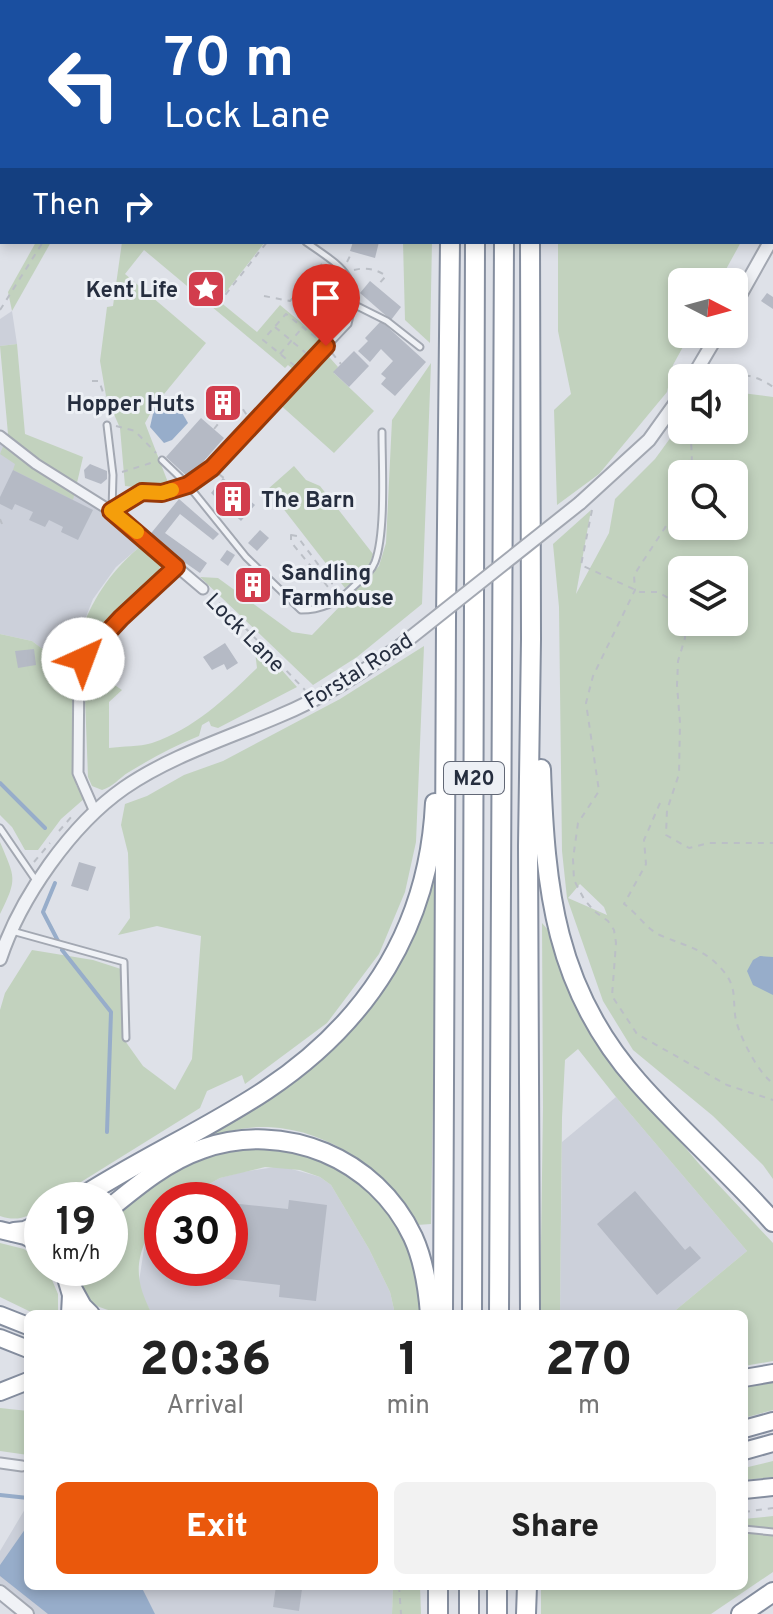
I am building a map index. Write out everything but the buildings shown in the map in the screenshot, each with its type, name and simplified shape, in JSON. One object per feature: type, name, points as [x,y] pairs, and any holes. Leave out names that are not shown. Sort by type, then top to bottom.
[{"type":"highway","name":"M20","points":[[443,1310],[450,244]]},
{"type":"highway","name":"M20","points":[[472,1310],[475,244]]},
{"type":"highway","name":"M20","points":[[499,1310],[504,244]]},
{"type":"highway","name":"M20","points":[[530,244],[530,1310]]},
{"type":"highway","name":"M20","points":[[108,1182],[245,1103],[295,1070],[335,1036],[391,963],[409,923],[426,866],[434,810],[446,620]]},
{"type":"highway","name":"M20","points":[[531,639],[548,883],[557,933],[574,982],[588,1013],[636,1080],[773,1222]]},
{"type":"highway","points":[[128,1195],[166,1167],[209,1146],[260,1139],[310,1146],[354,1167],[393,1204],[419,1252],[429,1310]]},
{"type":"highway","points":[[68,1286],[70,1310]]},
{"type":"highway","points":[[74,1286],[87,1310]]},
{"type":"highway","points":[[0,1315],[24,1324]]},
{"type":"highway","points":[[0,1338],[24,1347]]},
{"type":"highway","points":[[748,1377],[773,1373]]},
{"type":"highway","points":[[748,1428],[773,1421]]},
{"type":"highway","points":[[748,1450],[773,1443]]},
{"type":"highway","points":[[748,1490],[773,1487]]},
{"type":"highway","points":[[438,1590],[438,1614]]},
{"type":"highway","points":[[469,1590],[469,1614]]},
{"type":"highway","points":[[497,1590],[497,1614]]},
{"type":"highway","points":[[526,1614],[527,1590]]},
{"type":"highway","points":[[741,1614],[773,1592]]},
{"type":"street","points":[[748,281],[769,244]]},
{"type":"street","name":"Forstal Road","points":[[0,959],[11,930],[59,853],[95,812],[125,787],[165,766],[315,700],[400,646],[580,503],[649,440],[668,414]]},
{"type":"street","name":"Lock Lane","points":[[0,436],[36,464],[111,511],[203,589]]},
{"type":"street","points":[[95,812],[78,773],[79,661],[176,567]]},
{"type":"street","points":[[0,1463],[22,1466]]},
{"type":"street","points":[[0,1592],[27,1614]]},
{"type":"lane","points":[[111,511],[142,492],[162,493],[188,485],[212,468],[348,324],[353,304],[352,283],[328,257],[309,244]]},
{"type":"lane","points":[[353,304],[387,321],[420,347]]},
{"type":"lane","points":[[107,425],[113,475],[111,511]]},
{"type":"lane","points":[[162,460],[188,485],[246,557],[301,610],[318,610],[343,597],[370,571],[375,561],[380,539],[382,432]]},
{"type":"lane","points":[[68,632],[79,661]]},
{"type":"lane","points":[[0,828],[38,883]]},
{"type":"lane","points":[[11,930],[124,962],[126,1038]]},
{"type":"lane","points":[[748,1529],[773,1532]]},
{"type":"path","points":[[0,310],[42,244]]},
{"type":"path","points":[[218,304],[265,244]]},
{"type":"path","points":[[344,272],[352,252]]},
{"type":"path","points":[[264,296],[290,301],[328,257]]},
{"type":"path","points":[[344,272],[361,268],[379,271],[386,276],[377,286]]},
{"type":"path","points":[[302,372],[263,340],[286,314],[326,346],[341,364]]},
{"type":"path","points":[[274,327],[308,354]]},
{"type":"path","points":[[280,354],[303,327]]},
{"type":"path","points":[[748,375],[773,387]]},
{"type":"path","points":[[92,381],[99,381],[116,427],[135,431],[162,460],[125,471]]},
{"type":"path","points":[[214,429],[237,400],[253,425]]},
{"type":"path","points":[[212,468],[239,491]]},
{"type":"path","points":[[596,489],[581,565],[635,590],[658,592],[668,598]]},
{"type":"path","points":[[0,519],[2,524]]},
{"type":"path","points":[[668,523],[634,575],[635,590],[593,676],[586,703],[599,791],[578,823],[573,859],[574,880],[584,899],[614,930],[612,996],[637,1034],[727,1085],[773,1100]]},
{"type":"path","points":[[291,535],[297,536],[332,583],[332,586],[328,587],[291,542],[291,535]]},
{"type":"path","name":"Lock Lane","points":[[203,589],[228,610],[315,700]]},
{"type":"path","points":[[685,636],[678,661],[679,774],[667,810],[666,835],[689,848],[709,843],[773,843]]},
{"type":"path","points":[[660,803],[644,840],[646,864],[624,904],[661,936],[694,948],[720,968],[734,988],[734,1015],[746,1045],[766,1079],[773,1083]]},
{"type":"path","points":[[748,1511],[773,1508]]},
{"type":"path","points":[[399,1590],[401,1614]]},
{"type":"shaded area","points":[[12,311],[17,344],[0,346],[0,319]]},
{"type":"shaded area","points":[[0,439],[144,543],[116,567],[93,599],[80,632],[53,657],[32,641],[0,634]]},
{"type":"shaded area","points":[[616,1097],[747,1251],[676,1310],[560,1310],[562,1142]]},
{"type":"shaded area","points":[[281,1166],[320,1177],[331,1185],[369,1249],[390,1292],[394,1310],[150,1310],[138,1288],[144,1249],[144,1286],[248,1286],[248,1182],[213,1182]]},
{"type":"shaded area","points":[[24,1511],[24,1590],[393,1590],[392,1614],[33,1614],[0,1585],[0,1551]]},
{"type":"green space","points":[[35,244],[50,244],[12,311],[8,292]]},
{"type":"green space","points":[[122,244],[263,244],[219,301],[257,332],[280,305],[322,340],[296,372],[288,365],[285,368],[144,250],[125,274],[206,343],[155,405],[145,423],[169,485],[163,490],[125,486],[120,428],[106,396],[100,361],[107,307],[113,306]]},
{"type":"green space","points":[[403,244],[432,244],[430,343],[405,320]]},
{"type":"green space","points":[[558,244],[740,244],[727,268],[668,268],[668,348],[682,348],[674,364],[668,364],[667,392],[599,474],[557,505],[554,410],[571,394],[558,331]]},
{"type":"green space","points":[[17,344],[25,434],[83,457],[73,500],[13,470],[15,464],[0,454],[8,434],[0,346]]},
{"type":"green space","points":[[323,350],[338,367],[334,373],[374,411],[334,453],[277,402]]},
{"type":"green space","points":[[431,363],[422,604],[357,657],[313,685],[200,577],[218,578],[292,632],[312,635],[379,566],[386,543],[392,420]]},
{"type":"green space","points":[[748,394],[773,397],[773,1179],[763,1165],[713,1116],[633,1050],[603,1001],[567,898],[562,851],[559,607],[553,544],[591,510],[576,594],[609,533],[615,499],[655,459],[668,441],[668,444],[748,444]],"holes":[[[580,884],[604,907],[607,915],[568,898]]]},
{"type":"green space","points":[[294,466],[306,480],[320,486],[373,554],[368,570],[345,588],[268,489]]},
{"type":"green space","points":[[144,543],[163,561],[157,573],[91,642],[86,643],[80,632],[92,606],[113,573]]},
{"type":"green space","points":[[0,634],[32,641],[53,657],[67,647],[75,672],[76,785],[85,798],[61,819],[38,850],[25,850],[12,827],[0,815]]},
{"type":"green space","points":[[424,646],[416,842],[405,892],[379,954],[327,1023],[245,1084],[242,1075],[207,1091],[200,1108],[81,1182],[24,1182],[24,1217],[0,1216],[0,1010],[5,993],[32,950],[93,960],[121,969],[123,1038],[143,1066],[175,1090],[192,1059],[201,936],[157,926],[118,935],[130,918],[128,853],[121,825],[125,804],[147,796],[184,775],[223,761],[340,699]]},
{"type":"green space","points":[[262,648],[297,687],[218,728],[211,726],[209,721],[202,725],[199,736],[146,762],[106,789],[92,786],[88,777],[84,671],[101,654],[101,676],[122,690],[109,702],[109,748],[152,743],[196,721],[257,668],[255,652]]},
{"type":"green space","points":[[0,842],[9,863],[12,885],[0,914]]},
{"type":"green space","points":[[437,852],[431,1224],[417,1225],[373,1171],[335,1145],[314,1136],[292,1130],[258,1127],[189,1141],[310,1065],[361,1017],[383,989],[416,931]]},
{"type":"green space","points":[[542,923],[548,930],[592,1037],[700,1165],[773,1243],[773,1361],[748,1365],[748,1310],[676,1310],[747,1251],[578,1049],[565,1060],[560,1310],[540,1310]]},
{"type":"green space","points":[[230,1147],[290,1148],[324,1160],[370,1191],[402,1233],[412,1258],[420,1310],[394,1310],[390,1292],[369,1249],[331,1185],[320,1177],[300,1170],[265,1167],[213,1182],[155,1182],[189,1161]]},
{"type":"green space","points":[[144,1191],[144,1245],[139,1278],[150,1310],[102,1308],[91,1302],[80,1286],[128,1286],[128,1203]]},
{"type":"green space","points":[[0,1243],[24,1249],[24,1286],[55,1286],[58,1294],[58,1310],[27,1310],[0,1297]]},
{"type":"green space","points":[[773,1379],[773,1410],[748,1417],[748,1382]]},
{"type":"green space","points":[[0,1408],[24,1411],[24,1454],[0,1451]]},
{"type":"green space","points":[[773,1461],[773,1477],[748,1480],[748,1467]]},
{"type":"green space","points":[[773,1516],[773,1572],[748,1589],[748,1519]]},
{"type":"green space","points":[[393,1590],[420,1590],[421,1614],[392,1614]]},
{"type":"green space","points":[[541,1590],[746,1590],[711,1614],[541,1614]]},
{"type":"water","points":[[177,404],[188,423],[172,440],[164,443],[150,427],[155,405]]},
{"type":"water","points":[[760,956],[773,957],[773,995],[753,985],[747,971],[753,960]]},
{"type":"water","points":[[24,1531],[24,1590],[143,1590],[155,1614],[48,1614],[0,1576],[0,1565]]},
{"type":"waterway","points":[[0,109],[0,145]]},
{"type":"waterway","points":[[0,783],[45,828]]},
{"type":"waterway","points":[[55,883],[43,912],[58,941]]},
{"type":"waterway","points":[[62,950],[111,1012],[107,1132]]},
{"type":"waterway","points":[[0,1495],[24,1498]]},
{"type":"slow traffic","points":[[137,532],[111,511],[142,492],[172,490]]},
{"type":"place","name":"Kent Life","points":[[206,289]]},
{"type":"place","name":"Hopper Huts","points":[[223,403]]},
{"type":"place","name":"The Barn","points":[[233,499]]},
{"type":"place","name":"Sandling Farmhouse","points":[[253,585]]},
{"type":"route","points":[[83,659],[121,618],[176,567],[111,511],[142,492],[162,493],[196,481],[212,468],[326,346]]}]
